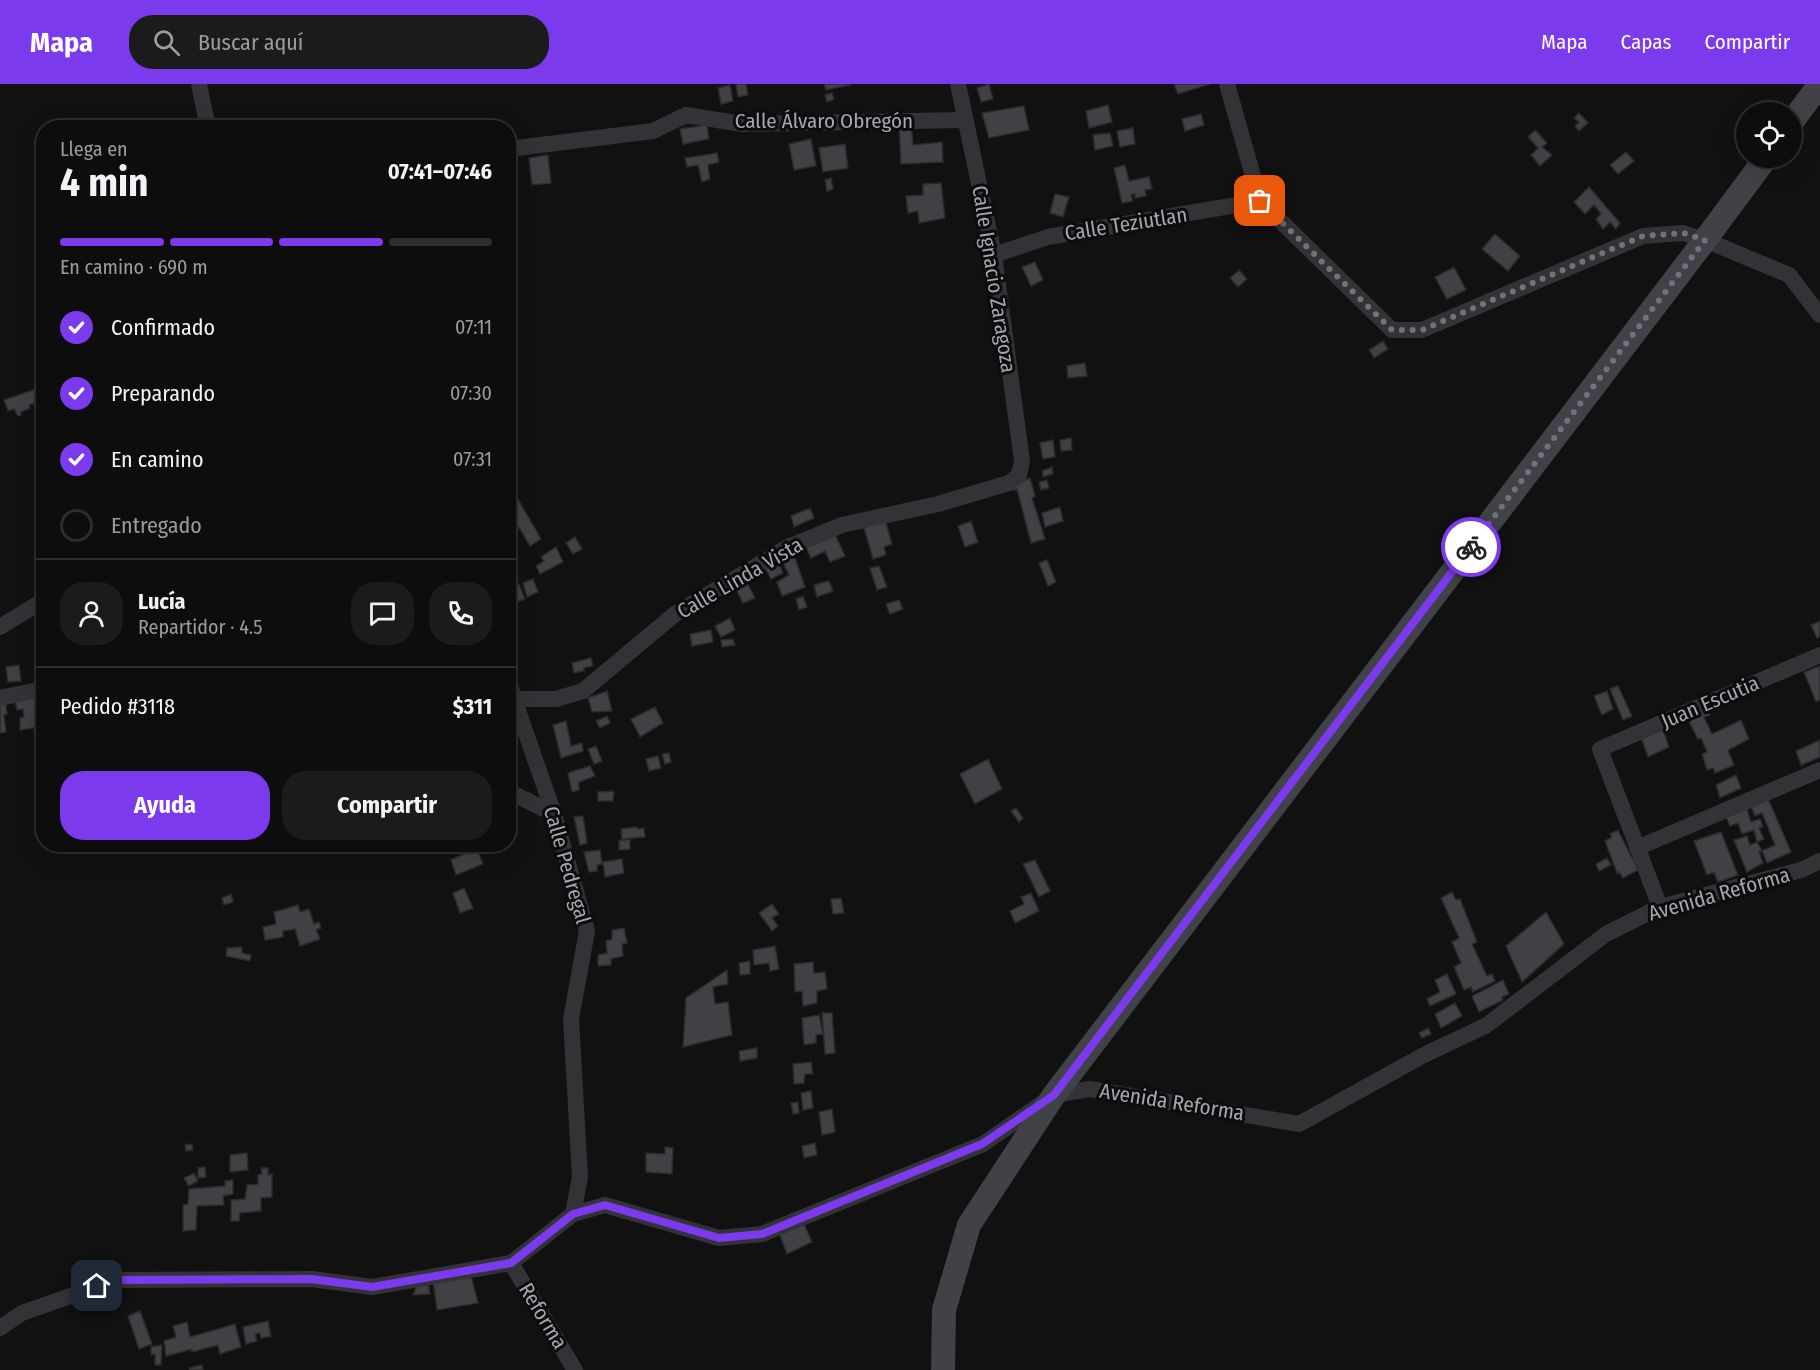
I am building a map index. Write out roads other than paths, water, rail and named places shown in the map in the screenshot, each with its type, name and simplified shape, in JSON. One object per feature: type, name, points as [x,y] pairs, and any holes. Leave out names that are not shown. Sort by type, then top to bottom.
[{"type":"main road","points":[[1802,108],[1820,84]]},
{"type":"main road","points":[[943,1370],[944,1310],[969,1225],[1054,1095],[1759,168]]},
{"type":"street","points":[[199,84],[206,120]]},
{"type":"street","name":"Calle Ignacio Zaragoza","points":[[958,84],[994,255],[1022,461],[1019,475]]},
{"type":"street","points":[[1227,84],[1260,201],[1392,330],[1422,330],[1643,236],[1683,233],[1789,275],[1820,315]]},
{"type":"street","name":"Calle Álvaro Obregón","points":[[516,147],[652,131],[686,115],[742,124],[965,120]]},
{"type":"street","name":"Calle Teziutlan","points":[[994,255],[1048,237],[1260,201]]},
{"type":"street","name":"Calle Linda Vista","points":[[516,699],[556,699],[584,692],[675,614],[788,547],[842,525],[938,504],[1009,483],[1019,475]]},
{"type":"street","points":[[0,627],[36,605]]},
{"type":"street","name":"Juan Escutia","points":[[1636,848],[1600,749],[1820,655]]},
{"type":"street","points":[[0,698],[36,691]]},
{"type":"street","name":"Calle Pedregal","points":[[516,705],[554,814],[586,931],[571,1019],[580,1177],[573,1214]]},
{"type":"street","points":[[1660,907],[1636,848],[1820,770]]},
{"type":"street","points":[[516,795],[554,814]]},
{"type":"street","name":"Avenida Reforma","points":[[511,1263],[573,1214],[605,1205],[719,1238],[762,1234],[982,1144],[1054,1095],[1090,1089],[1299,1124],[1422,1056],[1487,1025],[1606,934],[1660,907],[1801,870],[1820,861]]},
{"type":"street","points":[[0,1328],[22,1312],[116,1280],[312,1279],[372,1287],[511,1263]]},
{"type":"street","name":"Reforma","points":[[511,1263],[575,1370]]}]
